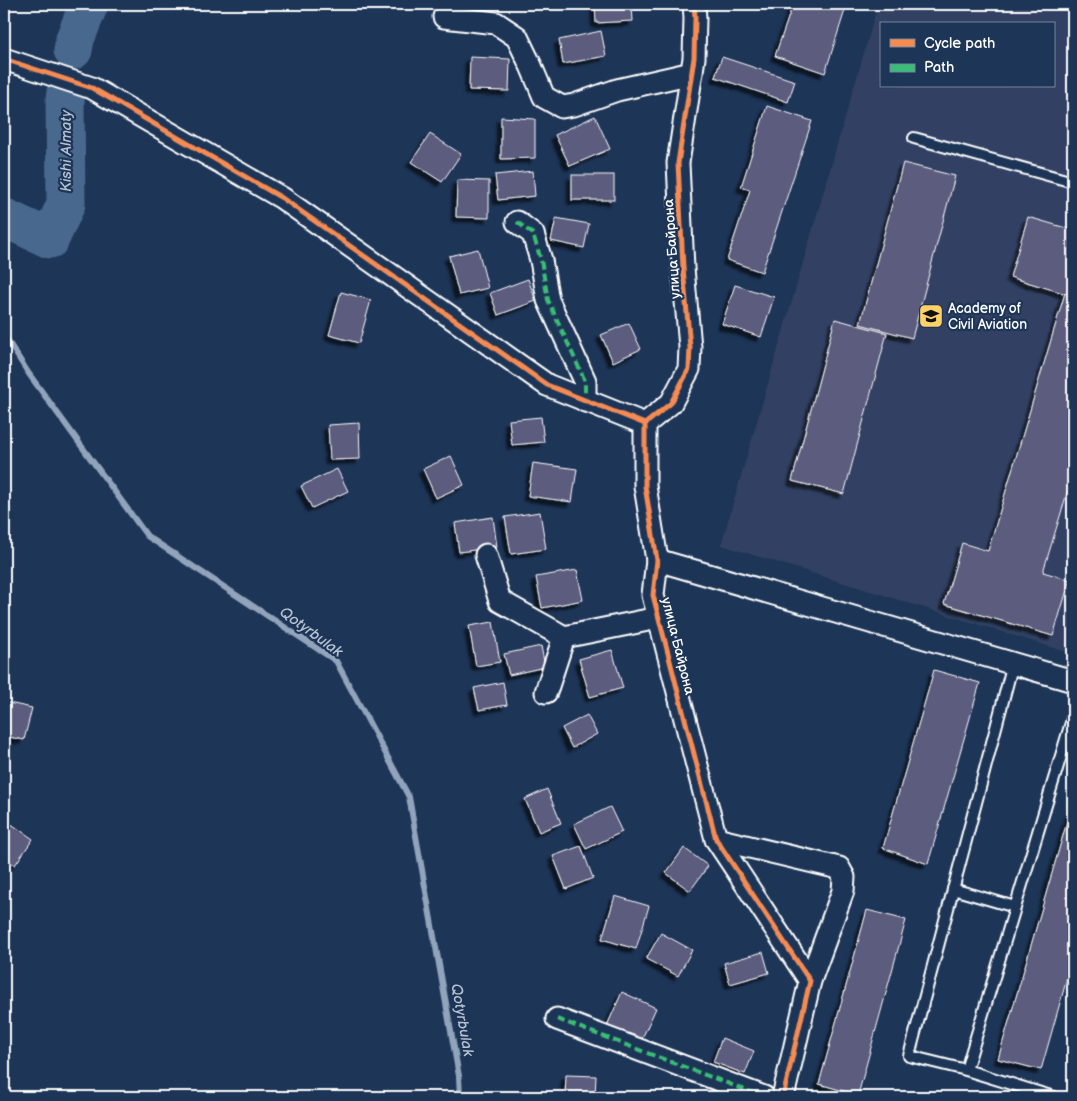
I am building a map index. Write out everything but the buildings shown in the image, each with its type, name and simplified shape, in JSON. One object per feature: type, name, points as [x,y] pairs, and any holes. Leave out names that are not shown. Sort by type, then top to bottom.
[{"type":"street","name":"улица Байрона","points":[[694,4],[695,38],[692,73],[678,163],[683,268],[690,347],[689,369],[671,403],[645,424],[645,486],[657,560],[653,595],[716,839],[810,981]]},
{"type":"street","points":[[444,17],[496,23],[517,37],[532,66],[544,97],[562,107],[574,105],[617,90],[692,73]]},
{"type":"street","points":[[4,59],[92,88],[282,198],[547,385],[645,424]]},
{"type":"street","points":[[517,222],[533,234],[541,260],[548,300],[585,381],[585,401]]},
{"type":"street","points":[[486,555],[500,602],[564,637],[546,692]]},
{"type":"street","points":[[657,560],[1073,681]]},
{"type":"street","name":"улица Байрона","points":[[564,637],[658,618]]},
{"type":"street","points":[[716,839],[839,868],[844,877],[843,890],[810,981],[783,1097]]},
{"type":"street","points":[[557,1019],[764,1097]]},
{"type":"lane","points":[[914,138],[1073,182]]},
{"type":"lane","points":[[1013,663],[909,1056],[966,1070],[1054,1097]]},
{"type":"lane","points":[[966,1070],[1073,716]]},
{"type":"lane","points":[[953,889],[1015,907]]},
{"type":"shaded area","name":"Academy of Civil Aviation","points":[[878,4],[1073,4],[1073,654],[721,545]]},
{"type":"waterway","name":"Kіshі Almaty","points":[[73,50],[75,39],[89,4]]},
{"type":"waterway","name":"Kіshі Almaty","points":[[4,225],[5,218],[50,239],[66,204],[66,92]]},
{"type":"waterway","name":"Qotyrbulak","points":[[4,335],[29,374],[147,536],[336,661],[409,797],[459,1076],[460,1097]]},
{"type":"marked path","points":[[517,222],[533,234],[541,260],[548,300],[585,381],[585,401]]},
{"type":"marked path","points":[[557,1019],[764,1097]]},
{"type":"cycle path","points":[[694,4],[694,58],[678,163],[683,268],[690,347],[689,369],[671,403],[645,424],[645,486],[657,560],[653,595],[716,839],[810,981],[783,1097]]},
{"type":"cycle path","points":[[4,59],[92,88],[282,198],[547,385],[645,424]]},
{"type":"place","name":"Academy of Civil Aviation","points":[[931,316]]}]
